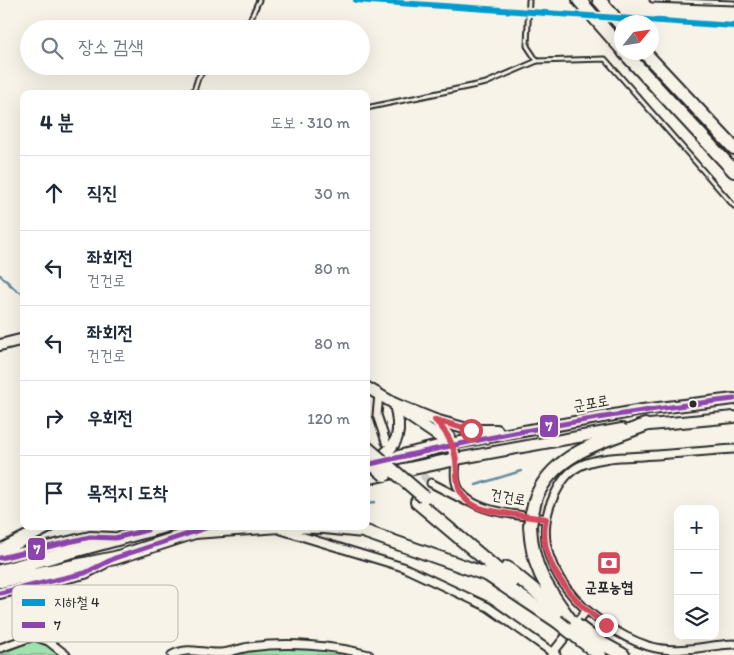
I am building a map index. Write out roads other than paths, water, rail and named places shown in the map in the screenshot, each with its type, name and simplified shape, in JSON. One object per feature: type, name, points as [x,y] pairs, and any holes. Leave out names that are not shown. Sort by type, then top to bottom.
[{"type":"highway","points":[[579,0],[614,40]]},
{"type":"highway","points":[[599,0],[614,17]]},
{"type":"highway","points":[[631,60],[734,171]]},
{"type":"highway","points":[[652,60],[734,148]]},
{"type":"highway","points":[[596,648],[574,624],[538,572],[531,549],[530,526],[532,513],[539,491],[554,472],[578,451],[646,425]]},
{"type":"highway","name":"군포로","points":[[370,464],[450,444]]},
{"type":"highway","points":[[370,451],[420,500]]},
{"type":"highway","name":"군포로","points":[[370,477],[456,459]]},
{"type":"highway","points":[[370,462],[420,500],[596,648],[623,655]]},
{"type":"highway","points":[[0,551],[41,530]]},
{"type":"highway","points":[[0,571],[148,530]]},
{"type":"highway","points":[[0,581],[115,558],[200,530]]},
{"type":"highway","points":[[194,532],[224,530]]},
{"type":"highway","points":[[353,530],[363,531],[488,575],[574,624]]},
{"type":"main road","points":[[0,345],[20,340]]},
{"type":"main road","points":[[370,389],[396,404],[435,420],[471,430],[497,430],[500,435]]},
{"type":"main road","name":"군포로","points":[[450,444],[642,410],[734,399]]},
{"type":"main road","points":[[396,404],[403,412],[450,444]]},
{"type":"main road","points":[[370,463],[387,453],[395,443],[400,424],[396,404]]},
{"type":"main road","name":"군포로","points":[[456,459],[646,425],[734,417]]},
{"type":"main road","name":"건건로","points":[[435,420],[444,429],[456,459]]},
{"type":"main road","points":[[0,558],[90,537],[115,538]]},
{"type":"main road","points":[[34,585],[85,573],[115,558]]},
{"type":"street","points":[[379,394],[377,415],[386,442]]},
{"type":"street","points":[[720,418],[734,422]]},
{"type":"street","points":[[734,449],[612,458],[583,464],[564,477],[549,505],[544,526],[547,554],[556,573],[586,611],[606,625],[648,646],[687,651],[734,644]]},
{"type":"street","name":"건건로","points":[[456,459],[456,483],[464,498],[477,507],[546,519]]},
{"type":"street","points":[[431,483],[477,507]]},
{"type":"street","points":[[279,530],[404,567],[488,607],[553,654],[586,611]]},
{"type":"street","points":[[0,648],[17,642]]},
{"type":"street","points":[[50,642],[66,655]]},
{"type":"street","points":[[172,655],[182,650],[221,653],[250,647],[296,646],[355,651],[369,655]]},
{"type":"lane","points":[[250,20],[259,0]]},
{"type":"lane","points":[[529,0],[526,32],[527,46],[537,61]]},
{"type":"lane","points":[[652,0],[734,2]]},
{"type":"lane","points":[[370,107],[486,83],[537,61],[605,59],[734,206]]},
{"type":"lane","points":[[194,90],[200,75]]},
{"type":"waterway","points":[[0,275],[20,292]]},
{"type":"waterway","points":[[476,485],[521,471]]},
{"type":"waterway","points":[[370,503],[375,502]]},
{"type":"tunnel","points":[[414,468],[431,483]]},
{"type":"metro line","name":"4","points":[[356,0],[734,26]]},
{"type":"place","name":"군포농협","points":[[609,563]]}]
